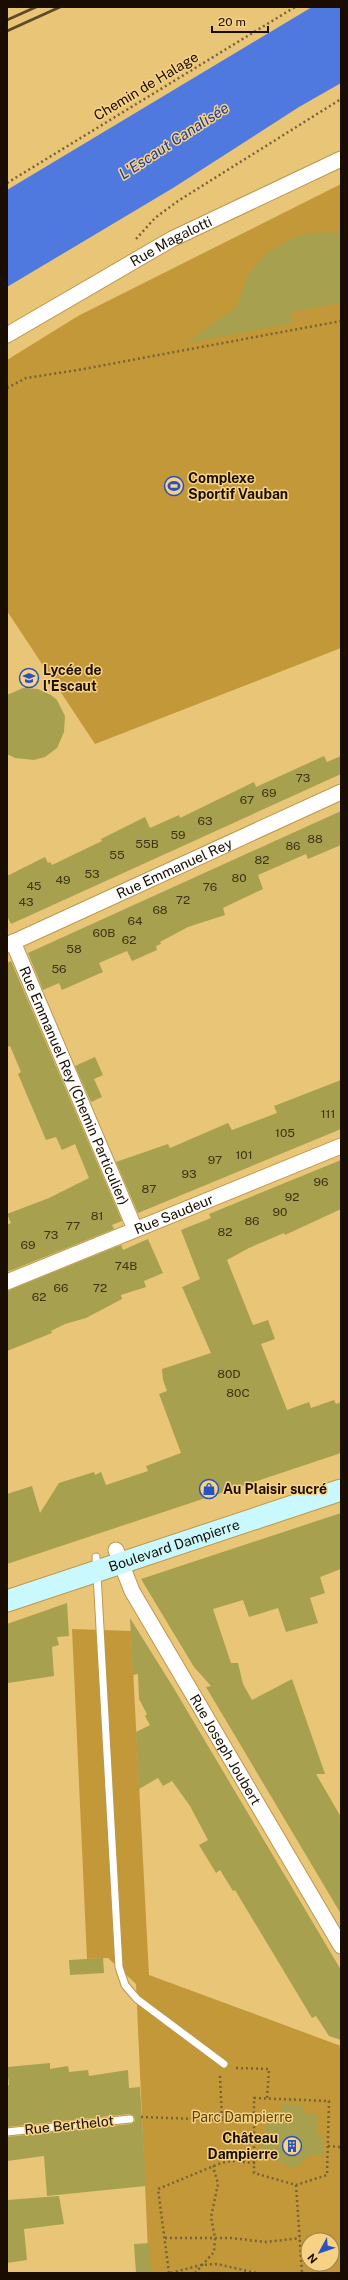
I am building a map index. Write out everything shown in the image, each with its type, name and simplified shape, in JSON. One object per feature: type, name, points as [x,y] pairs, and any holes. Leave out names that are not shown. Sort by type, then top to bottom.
[{"type":"main road","points":[[118,1557],[341,1476]]},
{"type":"main road","name":"Boulevard Dampierre","points":[[7,1601],[97,1564],[118,1557],[341,1490]]},
{"type":"main road","points":[[7,1586],[97,1564]]},
{"type":"street","name":"Rue Magalotti","points":[[7,335],[172,240],[341,159]]},
{"type":"street","name":"Rue Emmanuel Rey","points":[[10,944],[341,792]]},
{"type":"street","name":"Rue Emmanuel Rey (Chemin Particulier)","points":[[10,944],[135,1229]]},
{"type":"street","name":"Rue Saudeur","points":[[7,1282],[341,1146]]},
{"type":"street","name":"Rue Joseph Joubert","points":[[118,1557],[132,1591],[341,1946]]},
{"type":"lane","points":[[97,1564],[119,1959],[122,1977],[137,1999],[222,2062]]},
{"type":"lane","name":"Rue Berthelot","points":[[7,2132],[130,2119]]},
{"type":"path","name":"Chemin de Halage","points":[[7,183],[295,7]]},
{"type":"path","points":[[134,241],[155,218],[178,200],[341,99]]},
{"type":"path","points":[[7,388],[26,378],[78,370],[341,321]]},
{"type":"path","points":[[222,2062],[231,2068],[269,2069],[267,2098]]},
{"type":"path","points":[[222,2062],[222,2120]]},
{"type":"path","points":[[254,2098],[329,2101],[327,2175],[296,2185],[254,2173],[254,2121],[254,2098]]},
{"type":"path","points":[[130,2119],[142,2116],[254,2121]]},
{"type":"path","points":[[328,2146],[341,2147]]},
{"type":"path","points":[[254,2163],[231,2161],[213,2166],[158,2189],[170,2273],[201,2265],[217,2264],[256,2273]]},
{"type":"path","points":[[195,2273],[214,2252],[211,2217],[218,2184],[213,2166]]},
{"type":"path","points":[[165,2238],[214,2238],[266,2242],[300,2238],[296,2185]]},
{"type":"green space","name":"Complexe Sportif Vauban","points":[[341,184],[341,648],[95,744],[7,611],[7,360],[78,316]]},
{"type":"green space","name":"Parc Dampierre","points":[[72,1629],[131,1631],[149,1975],[341,2046],[341,2273],[149,2273],[136,1984],[108,1958],[87,1959]]},
{"type":"water","name":"L'Escaut Canalisée","points":[[312,7],[341,7],[341,83],[299,107],[173,188],[7,287],[7,190]]},
{"type":"building","points":[[341,232],[341,303],[291,312],[293,323],[186,343],[236,307],[248,275],[260,259],[270,251],[294,237],[314,233]]},
{"type":"building","points":[[23,688],[38,689],[51,695],[57,700],[65,716],[64,732],[57,748],[45,757],[34,760],[15,758],[7,754],[7,695]]},
{"type":"building","points":[[324,756],[327,762],[341,756],[341,774],[11,924],[7,916],[7,876],[45,857],[48,863],[50,862],[52,865],[102,841],[101,839],[145,817],[150,828],[179,815],[180,818],[254,782],[256,787]]},
{"type":"building","points":[[341,811],[341,845],[308,859],[306,854],[258,875],[263,889],[223,908],[225,915],[188,927],[160,942],[161,944],[156,946],[157,950],[132,961],[127,951],[99,963],[103,972],[62,990],[59,983],[43,990],[28,953]]},
{"type":"building","points":[[11,961],[122,1221],[112,1225],[114,1229],[7,1272],[7,1225],[11,1223],[7,1214],[49,1198],[89,1178],[75,1144],[62,1150],[56,1137],[46,1140],[18,1074],[21,1072],[10,1046],[7,1047],[7,963]]},
{"type":"building","points":[[95,1057],[103,1075],[94,1079],[102,1097],[91,1102],[75,1066]]},
{"type":"building","points":[[341,1080],[341,1129],[138,1213],[116,1162],[168,1144],[170,1148],[228,1123],[232,1130],[277,1113],[274,1106]]},
{"type":"building","points":[[341,1160],[341,1209],[285,1235],[284,1233],[249,1248],[227,1260],[253,1325],[268,1320],[275,1339],[261,1344],[287,1410],[309,1402],[311,1408],[334,1400],[336,1404],[341,1402],[341,1453],[7,1564],[7,1494],[32,1486],[40,1513],[59,1483],[94,1472],[95,1475],[101,1472],[106,1485],[148,1471],[146,1466],[181,1453],[159,1394],[167,1391],[163,1380],[162,1369],[211,1353],[182,1287],[200,1279],[181,1230],[211,1218],[209,1214]]},
{"type":"building","points":[[148,1239],[163,1273],[144,1281],[146,1287],[121,1295],[122,1299],[86,1318],[65,1324],[51,1331],[52,1333],[7,1351],[7,1291],[121,1245],[123,1250]]},
{"type":"building","points":[[341,1513],[341,1569],[320,1577],[325,1593],[310,1598],[318,1623],[286,1632],[278,1608],[249,1617],[243,1600],[213,1609],[231,1663],[238,1663],[243,1684],[252,1700],[292,1679],[325,1774],[316,1774],[341,1817],[341,1914],[206,1687],[211,1686],[194,1667],[141,1579]]},
{"type":"building","points":[[67,1603],[69,1636],[57,1637],[59,1645],[52,1647],[54,1676],[8,1683],[7,1624]]},
{"type":"building","points":[[130,1618],[173,1687],[341,1970],[341,2040],[329,2036],[316,2016],[312,2018],[235,1890],[233,1891],[220,1870],[216,1873],[199,1845],[208,1840],[190,1806],[172,1781],[163,1786],[158,1778],[139,1789],[136,1732],[150,1725],[145,1716],[147,1714],[139,1699],[138,1674],[133,1675]]},
{"type":"building","points":[[103,1958],[104,1973],[70,1975],[69,1960]]},
{"type":"building","points":[[50,2063],[50,2069],[68,2066],[69,2072],[88,2070],[89,2076],[128,2070],[129,2088],[140,2087],[146,2186],[47,2196],[44,2156],[7,2161],[7,2137],[131,2124],[135,2121],[134,2116],[129,2114],[7,2127],[7,2085],[9,2085],[7,2067]]},
{"type":"building","name":"Château Dampierre","points":[[281,2104],[304,2105],[304,2113],[318,2113],[318,2136],[324,2137],[323,2156],[307,2156],[297,2168],[288,2168],[283,2162],[276,2162],[276,2155],[260,2155],[261,2135],[266,2135],[266,2111],[281,2112]]},
{"type":"building","points":[[59,2196],[64,2224],[24,2229],[27,2260],[7,2263],[7,2200]]},
{"type":"building","points":[[149,2243],[151,2273],[136,2273],[134,2244]]},
{"type":"railway","points":[[7,20],[36,7]]},
{"type":"railway","points":[[7,31],[60,7]]},
{"type":"place","name":"Complexe Sportif Vauban","points":[[174,486]]},
{"type":"place","name":"Lycée de l'Escaut","points":[[29,678]]},
{"type":"place","name":"Au Plaisir sucré","points":[[209,1489]]},
{"type":"place","name":"Château Dampierre","points":[[292,2146]]}]
